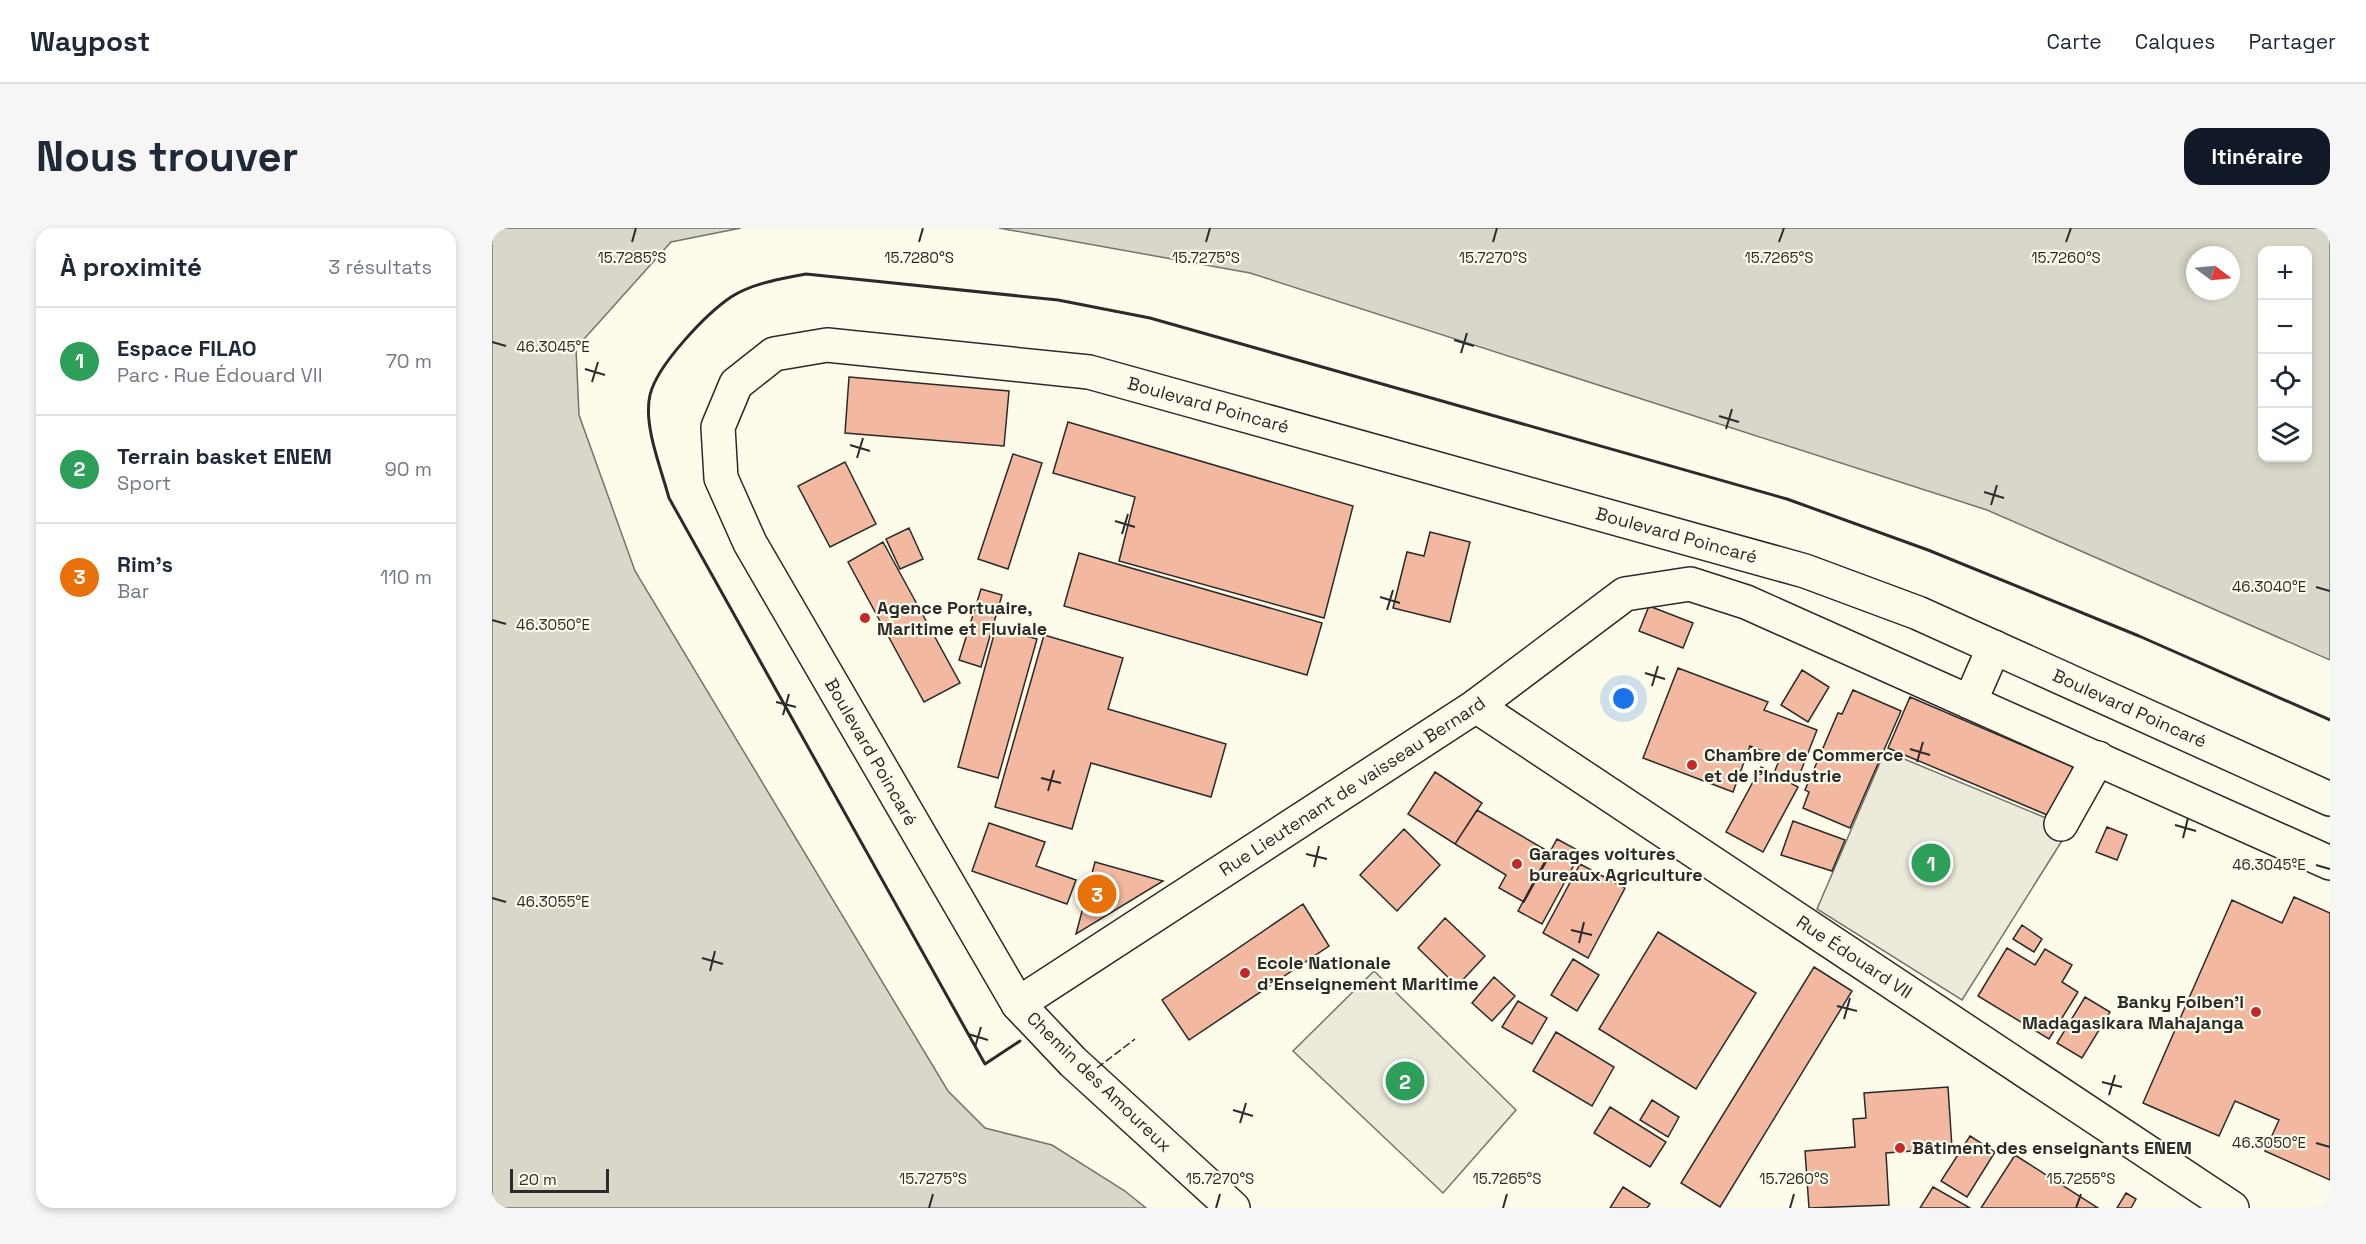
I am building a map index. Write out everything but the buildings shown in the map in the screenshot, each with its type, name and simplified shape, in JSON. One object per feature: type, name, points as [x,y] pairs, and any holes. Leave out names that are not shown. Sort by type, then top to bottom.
[{"type":"street","name":"Boulevard Poincaré","points":[[1018,1004],[750,543],[721,478],[718,427],[736,384],[774,354],[827,345],[1089,372],[1805,571],[1918,613],[2330,799]]},
{"type":"street","points":[[1702,542],[1690,584],[1746,602],[2330,863]]},
{"type":"street","name":"Rue Lieutenant de vaisseau Bernard","points":[[1018,1004],[1476,706],[1625,594],[1690,584]]},
{"type":"street","points":[[1970,702],[1994,647]]},
{"type":"street","name":"Rue Édouard VII","points":[[1476,706],[2232,1208]]},
{"type":"street","points":[[2061,824],[2098,758]]},
{"type":"street","name":"Chemin des Amoureux","points":[[1018,1004],[1073,1062],[1233,1208]]},
{"type":"shaded area","points":[[492,228],[741,228],[671,242],[576,348],[579,415],[635,571],[948,1091],[985,1128],[1052,1145],[1125,1191],[1146,1208],[492,1208]]},
{"type":"shaded area","points":[[999,228],[2330,228],[2330,660],[1987,510],[1250,273]]},
{"type":"shaded area","points":[[1885,751],[2070,828],[1962,1000],[1817,909]]},
{"type":"shaded area","points":[[1374,971],[1516,1110],[1443,1193],[1293,1051]]},
{"type":"fence","points":[[1097,1068],[1135,1039]]},
{"type":"wall","points":[[1020,1041],[985,1064],[669,498],[649,420],[648,407],[654,383],[672,355],[709,315],[731,297],[758,285],[806,274],[1058,300],[1150,318],[1787,499],[1928,550],[2139,636],[2330,720]]},
{"type":"place","name":"Agence Portuaire, Maritime et Fluviale","points":[[865,618]]},
{"type":"place","name":"Chambre de Commerce et de l'Industrie","points":[[1692,765]]},
{"type":"place","name":"Espace FILAO","points":[[1931,863]]},
{"type":"place","name":"Garages voitures bureaux Agriculture","points":[[1517,864]]},
{"type":"place","name":"Rim's","points":[[1097,894]]},
{"type":"place","name":"Ecole Nationale d'Enseignement Maritime","points":[[1245,973]]},
{"type":"place","name":"Banky Foiben'i Madagasikara Mahajanga","points":[[2256,1012]]},
{"type":"place","name":"Terrain basket ENEM","points":[[1405,1081]]},
{"type":"place","name":"Bâtiment des enseignants ENEM","points":[[1900,1148]]}]
